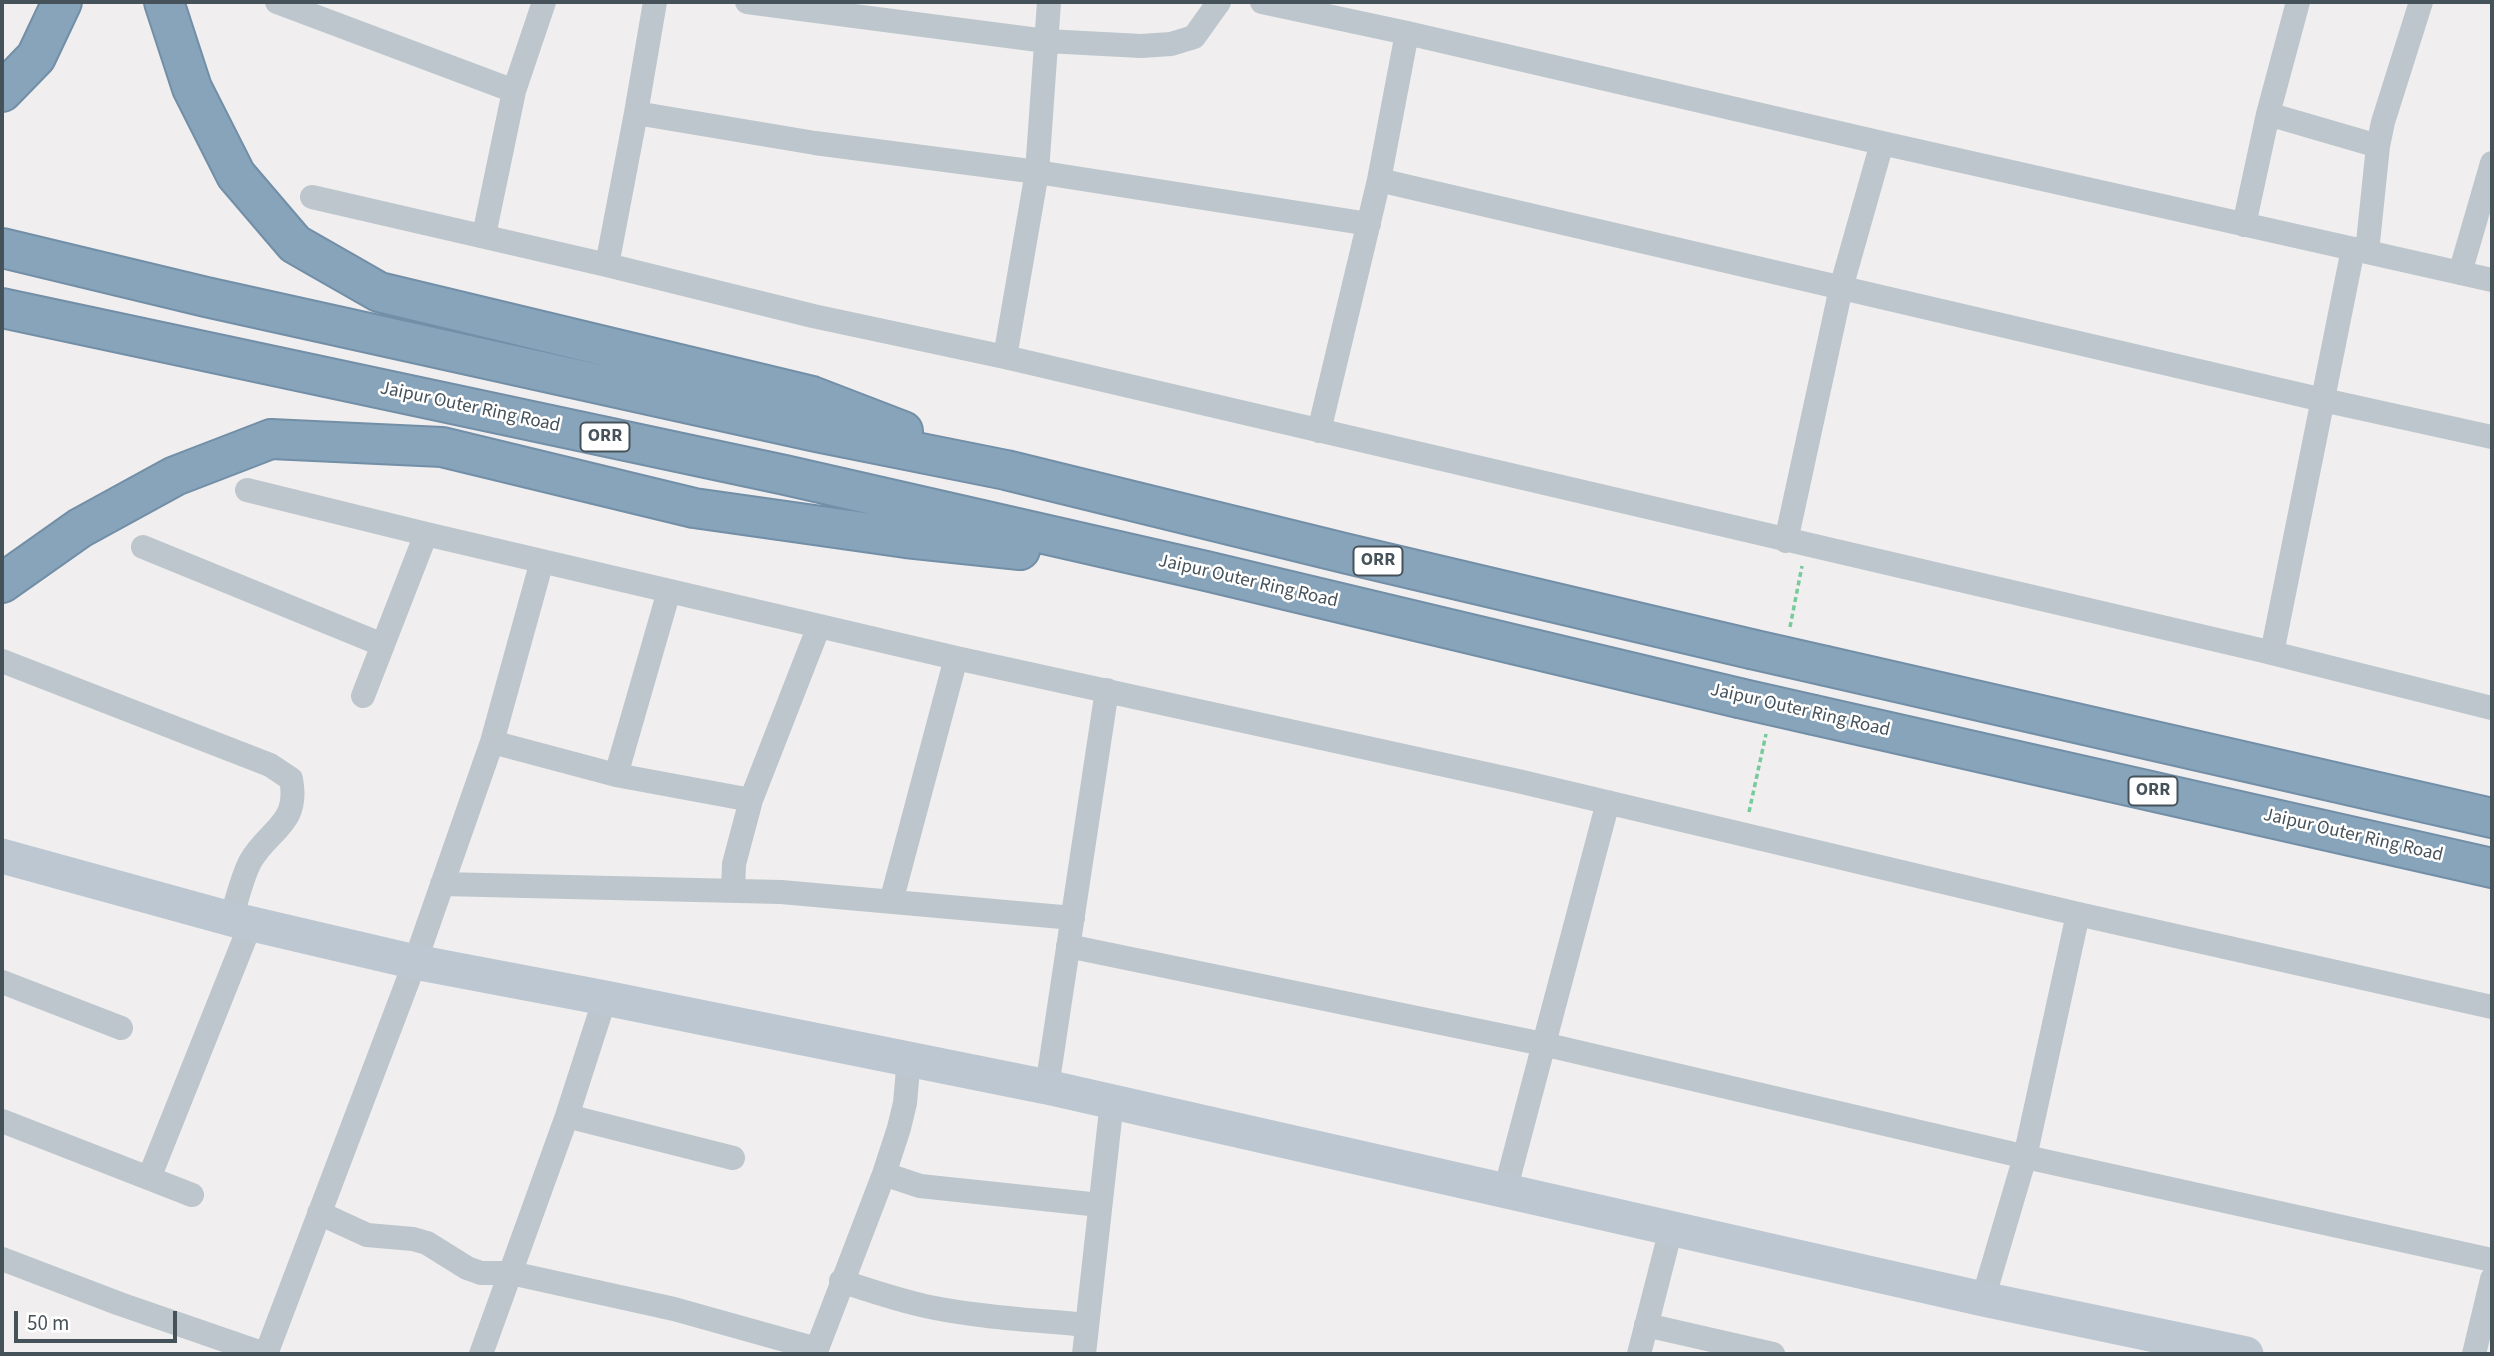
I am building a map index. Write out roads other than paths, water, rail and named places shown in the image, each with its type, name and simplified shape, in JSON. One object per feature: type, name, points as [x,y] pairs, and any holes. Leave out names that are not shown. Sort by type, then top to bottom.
[{"type":"highway","points":[[2,92],[36,57],[62,2]]},
{"type":"highway","points":[[163,2],[192,88],[236,175],[295,244],[379,292],[812,396],[1006,470]]},
{"type":"highway","points":[[2,248],[206,297],[816,432],[1006,470]]},
{"type":"highway","name":"Jaipur Outer Ring Road","points":[[2,308],[771,472],[1206,571],[1738,698],[2492,867]]},
{"type":"highway","points":[[2,583],[80,528],[175,476],[271,439],[442,447],[694,508],[906,538],[1206,571]]},
{"type":"highway","name":"ORR","points":[[1006,470],[1751,649],[2492,818]]},
{"type":"street","points":[[277,2],[514,91]]},
{"type":"street","points":[[484,235],[514,91],[544,2]]},
{"type":"street","points":[[607,265],[655,2]]},
{"type":"street","points":[[747,2],[1046,41],[1141,47],[1171,44],[1194,37],[1219,2]]},
{"type":"street","points":[[1005,357],[1037,172],[1049,2]]},
{"type":"street","points":[[1262,2],[2492,281]]},
{"type":"street","points":[[2244,225],[2268,114],[2298,2]]},
{"type":"street","points":[[2272,653],[2323,400],[2360,250],[2383,122],[2421,2]]},
{"type":"street","points":[[1319,431],[1379,180],[1406,33]]},
{"type":"street","points":[[636,113],[815,143],[1037,172],[1369,224]]},
{"type":"street","points":[[2268,114],[2378,146]]},
{"type":"street","points":[[1786,541],[1841,288],[1882,143]]},
{"type":"street","points":[[2460,273],[2492,163]]},
{"type":"street","points":[[1379,180],[2492,437]]},
{"type":"street","points":[[312,197],[484,235],[813,316],[1005,357],[2272,653],[2492,708]]},
{"type":"street","points":[[247,490],[956,658],[1608,802],[2078,914],[2492,1007]]},
{"type":"street","points":[[363,696],[426,534]]},
{"type":"street","points":[[143,547],[383,645]]},
{"type":"street","points":[[2,1259],[120,1304],[265,1354],[415,962],[492,742],[542,561]]},
{"type":"street","points":[[616,775],[669,591]]},
{"type":"street","points":[[733,891],[734,864],[751,800],[819,626]]},
{"type":"street","points":[[891,902],[956,658]]},
{"type":"street","points":[[2,662],[270,765],[291,779],[294,796],[288,815],[277,831],[258,848],[249,865],[241,921],[149,1178]]},
{"type":"street","points":[[1047,1087],[1107,690]]},
{"type":"street","points":[[492,742],[616,775],[751,800]]},
{"type":"street","points":[[1505,1191],[1608,802]]},
{"type":"street","points":[[2,856],[241,921],[415,962],[1047,1087],[1983,1299],[2246,1354]]},
{"type":"street","points":[[442,884],[781,892],[1073,918]]},
{"type":"street","points":[[1983,1299],[2025,1157],[2078,914]]},
{"type":"street","points":[[1068,946],[1544,1044],[2025,1157],[2492,1260]]},
{"type":"street","points":[[2,982],[121,1028]]},
{"type":"street","points":[[481,1354],[567,1116],[606,998]]},
{"type":"street","points":[[319,1213],[367,1235],[413,1239],[427,1243],[467,1268],[481,1273],[511,1273],[707,1317],[816,1352],[884,1174],[905,1102],[909,1058]]},
{"type":"street","points":[[1084,1354],[1112,1101]]},
{"type":"street","points":[[567,1116],[733,1158]]},
{"type":"street","points":[[2,1121],[192,1195]]},
{"type":"street","points":[[884,1174],[920,1186],[1100,1205]]},
{"type":"street","points":[[1639,1354],[1671,1229]]},
{"type":"street","points":[[2474,1354],[2492,1279]]},
{"type":"street","points":[[841,1281],[935,1308],[1086,1325]]},
{"type":"street","points":[[1647,1325],[1773,1354]]}]
